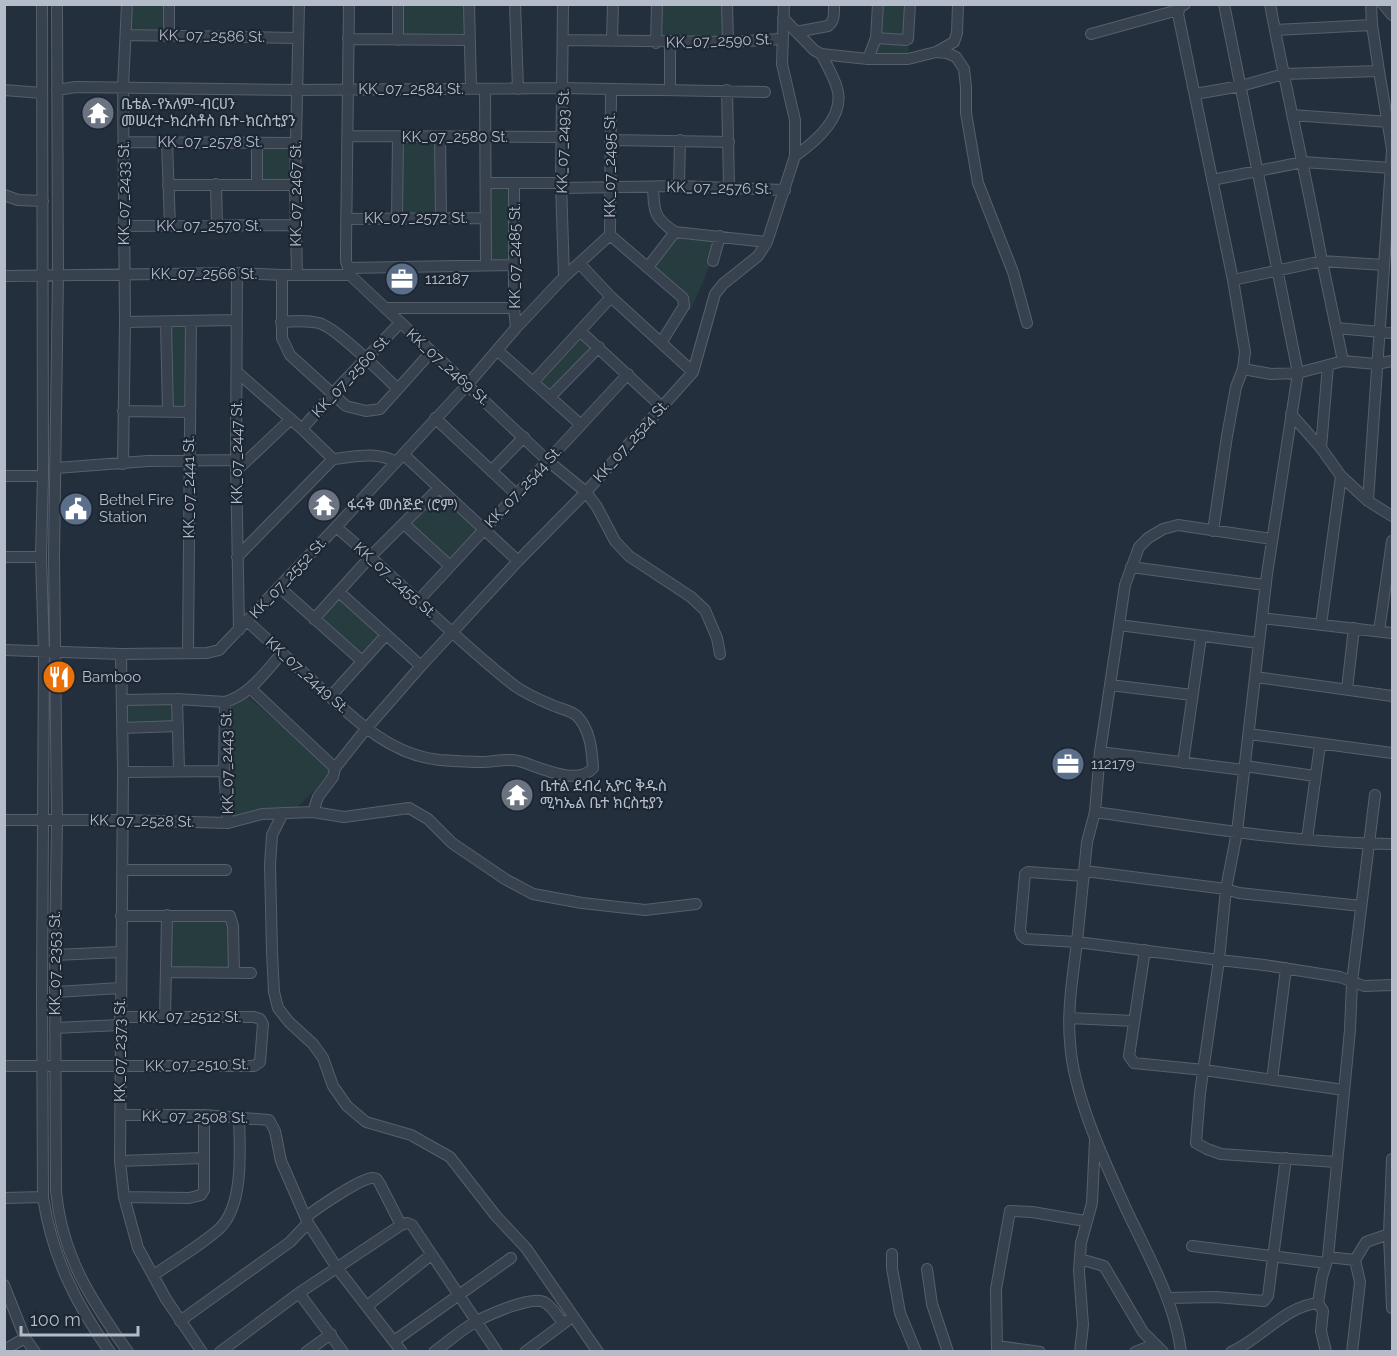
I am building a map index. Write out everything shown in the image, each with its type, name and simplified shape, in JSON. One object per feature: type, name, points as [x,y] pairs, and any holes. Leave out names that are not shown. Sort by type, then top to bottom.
[{"type":"street","name":"KK_07_2353 St.","points":[[42,4],[43,489],[41,557],[49,653],[57,819],[56,1191],[61,1221],[75,1268],[95,1306],[128,1352]]},
{"type":"street","name":"KK_07_2353 St.","points":[[57,4],[56,468],[42,820],[43,1197],[49,1228],[76,1302],[110,1352]]},
{"type":"street","name":"KK_07_2433 St.","points":[[125,322],[123,87],[127,4]]},
{"type":"street","points":[[169,4],[169,36]]},
{"type":"street","name":"KK_07_2467 St.","points":[[297,275],[295,143],[299,4]]},
{"type":"street","points":[[349,4],[346,219],[349,271]]},
{"type":"street","points":[[398,4],[398,40]]},
{"type":"street","points":[[469,4],[471,88]]},
{"type":"street","points":[[515,4],[518,89]]},
{"type":"street","name":"KK_07_2493 St.","points":[[563,4],[564,277]]},
{"type":"street","points":[[612,41],[613,4]]},
{"type":"street","name":"KK_07_2590 St.","points":[[656,43],[657,4]]},
{"type":"street","points":[[727,4],[728,42]]},
{"type":"street","name":"KK_07_2524 St.","points":[[314,812],[318,797],[333,777],[335,768],[366,729],[518,561],[586,492],[693,372],[716,294],[723,284],[758,256],[767,242],[795,156],[795,120],[782,64],[784,4]]},
{"type":"street","points":[[796,32],[832,24],[834,4]]},
{"type":"street","points":[[868,59],[876,38],[878,4]]},
{"type":"street","points":[[876,38],[908,39],[910,4]]},
{"type":"street","points":[[783,18],[814,50],[821,54],[868,59],[908,59],[936,52],[954,42],[957,33],[958,4]]},
{"type":"street","points":[[1224,4],[1298,373],[1265,585],[1237,832],[1226,889],[1196,1143],[1221,1154],[1336,1162]]},
{"type":"street","points":[[1270,4],[1343,361]]},
{"type":"street","points":[[1368,501],[1392,168],[1389,122],[1372,25],[1371,4]]},
{"type":"street","points":[[1383,4],[1392,15]]},
{"type":"street","points":[[1091,34],[1181,7],[1195,94],[1233,280],[1245,352],[1227,436],[1213,531]]},
{"type":"street","points":[[1275,30],[1372,25]]},
{"type":"street","name":"KK_07_2586 St.","points":[[126,35],[297,38]]},
{"type":"street","points":[[348,39],[469,40]]},
{"type":"street","name":"KK_07_2590 St.","points":[[563,40],[670,43],[782,39]]},
{"type":"street","points":[[670,43],[670,89]]},
{"type":"street","points":[[936,52],[956,57],[963,69],[966,113],[978,183],[1013,272],[1027,323]]},
{"type":"street","points":[[795,156],[815,142],[829,126],[839,101],[838,90],[821,54]]},
{"type":"street","points":[[1195,94],[1241,86],[1283,74],[1380,71]]},
{"type":"street","name":"KK_07_2584 St.","points":[[57,90],[76,87],[296,90],[563,88],[765,92]]},
{"type":"street","points":[[485,89],[486,264]]},
{"type":"street","points":[[4,90],[42,93]]},
{"type":"street","name":"KK_07_2495 St.","points":[[611,90],[610,235],[684,301],[684,306],[661,343]]},
{"type":"street","points":[[727,90],[729,187]]},
{"type":"street","points":[[1292,115],[1389,122]]},
{"type":"street","name":"KK_07_2580 St.","points":[[348,136],[562,136]]},
{"type":"street","points":[[397,218],[398,137]]},
{"type":"street","points":[[440,137],[441,219]]},
{"type":"street","points":[[610,140],[729,142]]},
{"type":"street","points":[[679,186],[680,140]]},
{"type":"street","name":"KK_07_2578 St.","points":[[124,142],[295,143]]},
{"type":"street","points":[[167,142],[170,226]]},
{"type":"street","points":[[257,143],[257,183]]},
{"type":"street","points":[[1212,180],[1303,162],[1392,168]]},
{"type":"street","points":[[168,185],[257,183],[295,185]]},
{"type":"street","name":"KK_07_2576 St.","points":[[486,183],[785,190]]},
{"type":"street","points":[[216,184],[217,225]]},
{"type":"street","name":"KK_07_2485 St.","points":[[514,184],[516,328]]},
{"type":"street","name":"KK_07_2576 St.","points":[[653,187],[655,212],[663,224],[675,232]]},
{"type":"street","points":[[4,195],[18,200],[43,201]]},
{"type":"street","name":"KK_07_2572 St.","points":[[346,219],[486,218]]},
{"type":"street","name":"KK_07_2570 St.","points":[[123,226],[295,225]]},
{"type":"street","points":[[648,267],[675,232],[767,242]]},
{"type":"street","name":"KK_07_2552 St.","points":[[4,650],[121,654],[219,650],[336,527],[564,277],[610,235]]},
{"type":"street","points":[[713,261],[720,236]]},
{"type":"street","points":[[1233,280],[1322,261],[1384,265]]},
{"type":"street","points":[[579,263],[611,297],[693,372]]},
{"type":"street","name":"KK_07_2566 St.","points":[[4,276],[237,273],[297,275],[486,264],[514,265]]},
{"type":"street","name":"KK_07_2469 St.","points":[[349,271],[430,352],[468,384],[548,461],[586,492],[597,507],[615,541],[629,556],[691,597],[705,610],[717,638],[720,654]]},
{"type":"street","name":"KK_07_2447 St.","points":[[237,273],[236,466],[239,630]]},
{"type":"street","points":[[282,275],[282,338],[290,355],[346,406],[357,410],[380,409],[430,352]]},
{"type":"street","points":[[534,381],[611,297]]},
{"type":"street","points":[[385,308],[514,308]]},
{"type":"street","points":[[123,464],[125,322],[236,320]]},
{"type":"street","name":"KK_07_2441 St.","points":[[188,652],[191,321]]},
{"type":"street","points":[[281,322],[299,321],[322,324],[366,358],[398,389]]},
{"type":"street","points":[[166,322],[168,412]]},
{"type":"street","name":"KK_07_2560 St.","points":[[302,429],[400,323]]},
{"type":"street","points":[[1336,328],[1392,333]]},
{"type":"street","points":[[580,331],[662,407]]},
{"type":"street","points":[[550,397],[598,347]]},
{"type":"street","points":[[496,350],[534,381],[580,424]]},
{"type":"street","points":[[1243,369],[1271,374],[1298,373],[1343,361],[1377,364],[1392,361]]},
{"type":"street","points":[[1321,448],[1328,365]]},
{"type":"street","points":[[237,372],[333,459]]},
{"type":"street","name":"KK_07_2544 St.","points":[[418,601],[515,493],[548,461],[628,374]]},
{"type":"street","points":[[123,411],[190,412]]},
{"type":"street","points":[[1291,414],[1321,448],[1341,476],[1368,501],[1392,516]]},
{"type":"street","points":[[435,418],[515,493]]},
{"type":"street","points":[[56,468],[189,460],[236,466],[291,419]]},
{"type":"street","points":[[491,471],[524,437]]},
{"type":"street","points":[[237,557],[333,459],[370,455],[399,458],[439,488],[518,561]]},
{"type":"street","points":[[4,476],[43,476]]},
{"type":"street","points":[[1322,625],[1341,476]]},
{"type":"street","points":[[314,619],[371,556],[439,488]]},
{"type":"street","points":[[43,489],[55,489]]},
{"type":"street","points":[[404,524],[450,566]]},
{"type":"street","points":[[1181,1352],[1167,1298],[1096,1137],[1076,1078],[1070,1044],[1069,1018],[1087,842],[1095,812],[1100,752],[1125,585],[1139,547],[1163,528],[1178,525],[1272,540]]},
{"type":"street","name":"KK_07_2455 St.","points":[[336,527],[371,556],[453,633],[517,687],[550,705],[575,714],[586,727],[593,768],[584,774],[568,776],[539,770],[519,761],[482,762],[427,759],[405,752],[366,729]]},
{"type":"street","points":[[1379,631],[1392,541]]},
{"type":"street","points":[[4,557],[41,557]]},
{"type":"street","points":[[1131,567],[1265,585]]},
{"type":"street","points":[[279,587],[362,661]]},
{"type":"street","points":[[339,592],[421,666]]},
{"type":"street","points":[[1262,618],[1392,633]]},
{"type":"street","name":"KK_07_2449 St.","points":[[247,621],[366,729]]},
{"type":"street","points":[[1119,625],[1258,643]]},
{"type":"street","points":[[1347,689],[1354,628]]},
{"type":"street","points":[[330,697],[386,635]]},
{"type":"street","points":[[1183,763],[1201,637]]},
{"type":"street","points":[[123,700],[177,699],[225,702],[243,694],[250,688],[282,653]]},
{"type":"street","name":"KK_07_2373 St.","points":[[121,654],[123,772],[119,1066],[120,1161],[124,1197],[138,1248],[165,1299],[202,1352]]},
{"type":"street","points":[[1256,676],[1392,696]]},
{"type":"street","points":[[1110,685],[1192,695]]},
{"type":"street","points":[[250,688],[335,768]]},
{"type":"street","points":[[177,699],[179,770]]},
{"type":"street","name":"KK_07_2443 St.","points":[[225,702],[224,771],[228,823]]},
{"type":"street","points":[[122,728],[178,726]]},
{"type":"street","points":[[1249,734],[1392,753]]},
{"type":"street","points":[[1307,840],[1320,745]]},
{"type":"street","points":[[1100,752],[1315,776]]},
{"type":"street","points":[[123,772],[224,771]]},
{"type":"street","points":[[1326,1352],[1321,1331],[1323,1311],[1318,1303],[1327,1260],[1335,1193],[1352,982],[1375,795]]},
{"type":"street","name":"KK_07_2528 St.","points":[[4,820],[228,823],[262,814],[314,812],[344,817],[409,808],[428,819],[452,843],[505,879],[533,894],[582,903],[645,910],[696,904]]},
{"type":"street","points":[[1095,812],[1307,840],[1392,844]]},
{"type":"street","points":[[283,813],[272,835],[270,865],[274,992],[278,1008],[289,1022],[313,1044],[323,1058],[333,1086],[347,1106],[366,1122],[411,1134],[450,1157],[496,1216],[525,1248],[568,1320]]},
{"type":"street","points":[[122,870],[226,870]]},
{"type":"street","points":[[1361,906],[1084,873],[1032,872],[1025,874],[1020,930],[1026,939],[1077,942],[1286,968],[1340,977],[1364,986],[1392,985]]},
{"type":"street","points":[[165,1017],[168,915]]},
{"type":"street","points":[[121,916],[230,916],[233,926],[234,973]]},
{"type":"street","points":[[1145,950],[1129,1056],[1134,1063],[1204,1070],[1344,1090]]},
{"type":"street","points":[[55,955],[120,952]]},
{"type":"street","points":[[1272,1080],[1286,968]]},
{"type":"street","points":[[166,972],[251,973]]},
{"type":"street","points":[[56,992],[120,988]]},
{"type":"street","name":"KK_07_2512 St.","points":[[55,1028],[165,1017],[254,1017],[260,1019]]},
{"type":"street","points":[[1069,1018],[1134,1021]]},
{"type":"street","name":"KK_07_2510 St.","points":[[4,1066],[254,1066],[260,1062],[261,1056],[263,1024],[260,1019]]},
{"type":"street","points":[[124,1197],[189,1198],[201,1195],[204,1190],[204,1115]]},
{"type":"street","name":"KK_07_2508 St.","points":[[120,1116],[204,1115],[269,1120],[275,1131],[281,1161],[307,1220]]},
{"type":"street","points":[[154,1275],[219,1229],[232,1212],[239,1172],[239,1118]]},
{"type":"street","points":[[1080,1352],[1083,1325],[1080,1259],[1085,1221],[1092,1203],[1096,1137]]},
{"type":"street","points":[[120,1161],[203,1158]]},
{"type":"street","points":[[1167,1298],[1216,1297],[1264,1301],[1268,1296],[1274,1257],[1286,1158]]},
{"type":"street","points":[[1392,1159],[1389,1234],[1392,1308]]},
{"type":"street","points":[[180,1321],[290,1242],[307,1220],[334,1197],[372,1178],[377,1179],[401,1225]]},
{"type":"street","points":[[4,1198],[43,1197]]},
{"type":"street","points":[[1040,1352],[997,1349],[996,1289],[1010,1211],[1032,1212],[1085,1221]]},
{"type":"street","points":[[307,1220],[337,1268],[402,1352]]},
{"type":"street","points":[[220,1352],[299,1293],[406,1223],[412,1225],[497,1352]]},
{"type":"street","points":[[1352,1352],[1360,1282],[1355,1260],[1359,1250],[1366,1242],[1389,1234]]},
{"type":"street","points":[[1192,1246],[1274,1257],[1355,1260]]},
{"type":"street","points":[[367,1305],[431,1254]]},
{"type":"street","points":[[892,1254],[891,1268],[900,1313],[916,1352]]},
{"type":"street","points":[[394,1341],[511,1258]]},
{"type":"street","points":[[1080,1259],[1104,1266],[1143,1332],[1159,1348]]},
{"type":"street","points":[[927,1269],[932,1304],[948,1352]]},
{"type":"street","points":[[4,1285],[25,1338],[35,1352]]},
{"type":"street","points":[[299,1293],[343,1352]]},
{"type":"street","points":[[434,1352],[476,1322],[513,1306],[531,1301],[543,1301],[568,1320],[598,1352]]},
{"type":"street","points":[[1239,1350],[1269,1327],[1307,1304],[1318,1303]]},
{"type":"street","points":[[525,1352],[568,1320]]},
{"type":"street","points":[[306,1352],[331,1334]]},
{"type":"street","points":[[4,1350],[25,1338]]},
{"type":"street","points":[[1135,1352],[1159,1348]]},
{"type":"green space","points":[[127,5],[169,5],[169,36],[126,35]]},
{"type":"green space","points":[[398,5],[469,5],[469,40],[398,40]]},
{"type":"green space","points":[[657,5],[727,5],[728,42],[656,43]]},
{"type":"green space","points":[[878,5],[911,5],[908,61],[874,59]]},
{"type":"green space","points":[[398,137],[440,137],[441,219],[397,218]]},
{"type":"green space","points":[[257,143],[295,143],[295,185],[257,183]]},
{"type":"green space","points":[[486,183],[514,185],[514,265],[486,264]]},
{"type":"green space","points":[[675,232],[720,236],[690,311],[648,267]]},
{"type":"green space","points":[[191,321],[190,412],[168,412],[166,322]]},
{"type":"green space","points":[[580,331],[599,347],[550,397],[534,381]]},
{"type":"green space","points":[[439,488],[484,529],[450,566],[404,524]]},
{"type":"green space","points":[[339,592],[386,635],[362,661],[314,619]]},
{"type":"green space","points":[[247,696],[332,769],[315,790],[292,812],[224,825],[222,706],[235,704]]},
{"type":"green space","points":[[177,699],[178,726],[122,728],[123,700]]},
{"type":"green space","points":[[167,915],[230,916],[234,973],[166,972]]},
{"type":"place","name":"ቤቴል-የአለም-ብርሀን መሠረተ-ክረስቶስ ቤተ-ክርስቲያን","points":[[98,113]]},
{"type":"place","name":"112187","points":[[402,279]]},
{"type":"place","name":"ፋሩቅ መስጅድ (ሮም)","points":[[324,505]]},
{"type":"place","name":"Bethel Fire Station","points":[[76,509]]},
{"type":"place","name":"Bamboo","points":[[59,677]]},
{"type":"place","name":"112179","points":[[1068,764]]},
{"type":"place","name":"ቤተል ደብረ ኢዮር ቅዱስ ሚካኤል ቤተ ክርስቲያን","points":[[517,795]]}]
